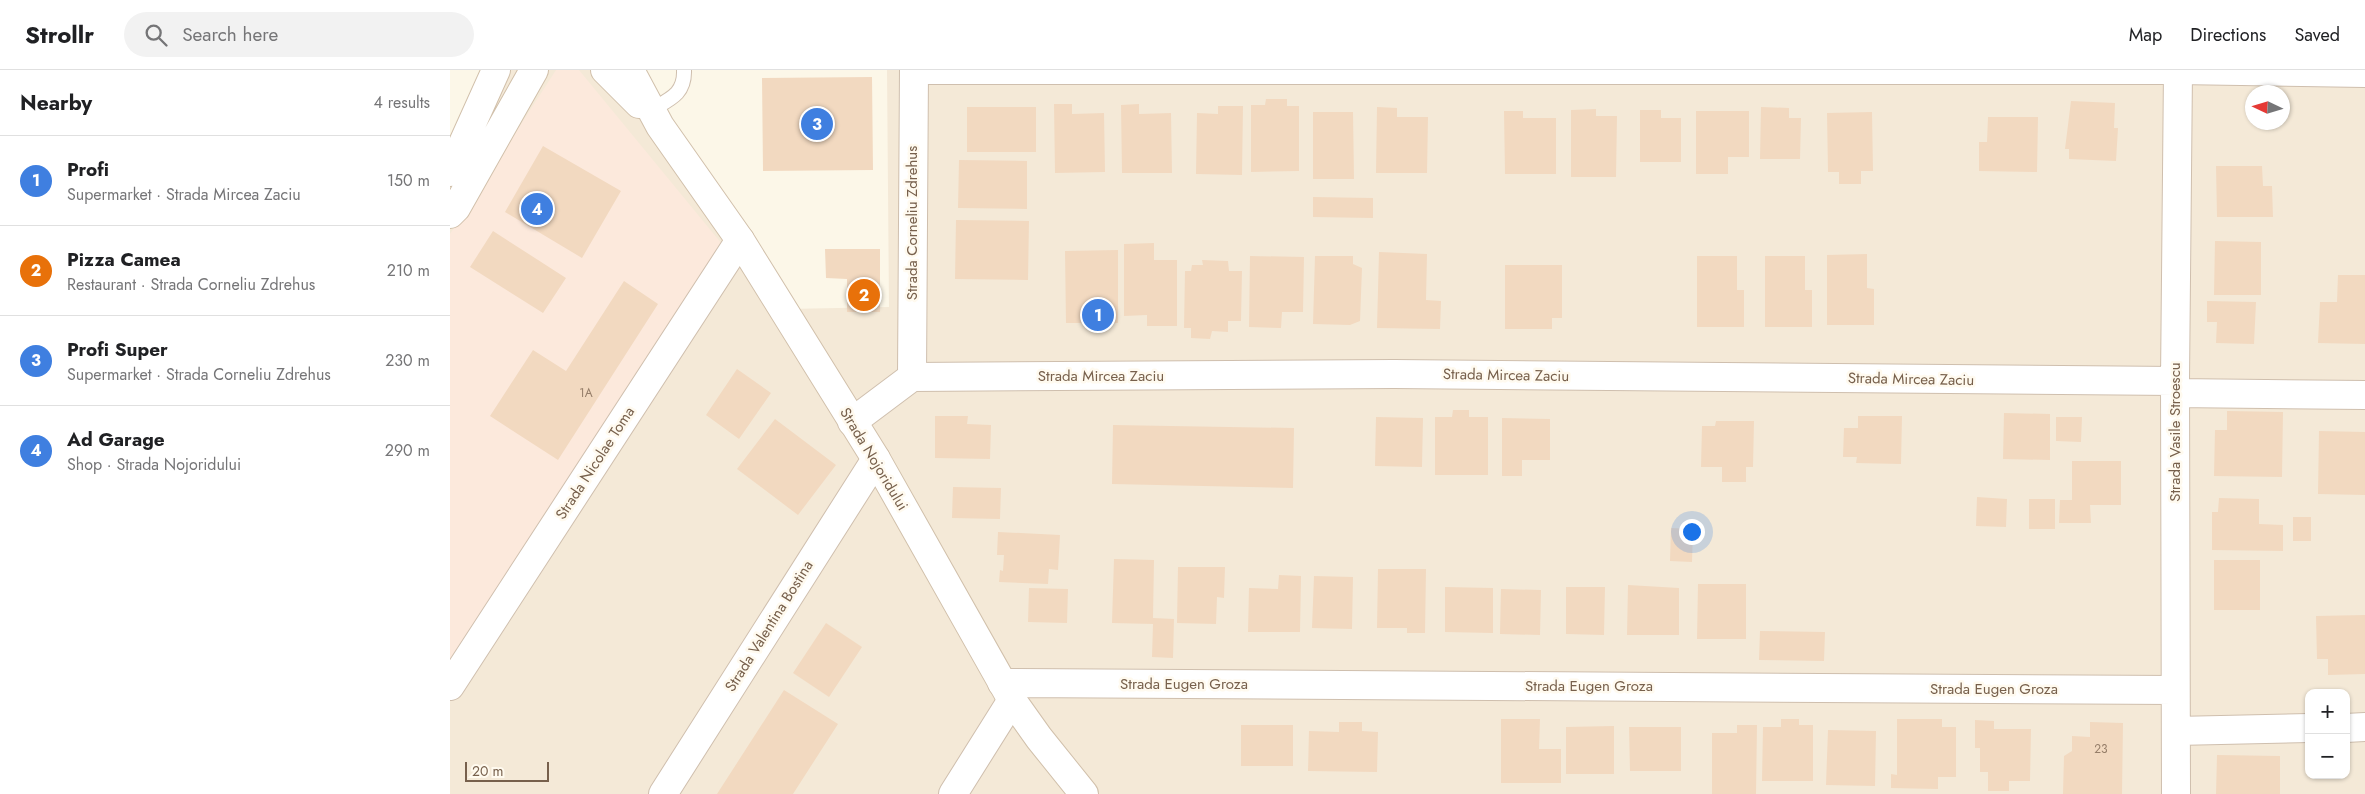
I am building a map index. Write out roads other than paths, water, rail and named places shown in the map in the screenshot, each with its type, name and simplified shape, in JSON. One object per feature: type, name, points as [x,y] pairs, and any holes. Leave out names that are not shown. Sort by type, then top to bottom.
[{"type":"street","points":[[450,172],[496,70]]},
{"type":"street","points":[[450,214],[456,208],[534,70]]},
{"type":"street","name":"Strada Nojoridului","points":[[604,70],[656,118]]},
{"type":"street","name":"Strada Nojoridului","points":[[630,70],[656,118],[740,240],[876,459],[1007,691],[1039,738],[1084,794]]},
{"type":"street","points":[[914,70],[2178,70],[2365,73]]},
{"type":"street","name":"Strada Corneliu Zdrehus","points":[[912,377],[914,70]]},
{"type":"street","name":"Strada Vasile Stroescu","points":[[2176,794],[2175,387],[2178,70]]},
{"type":"street","name":"Strada Nicolae Toma","points":[[450,686],[740,240]]},
{"type":"street","name":"Strada Mircea Zaciu","points":[[912,377],[1404,374],[2175,387],[2365,395]]},
{"type":"street","points":[[852,422],[912,377]]},
{"type":"street","name":"Strada Valentina Bostina","points":[[663,794],[876,459]]},
{"type":"street","name":"Strada Eugen Groza","points":[[1007,691],[2175,690]]},
{"type":"street","points":[[953,794],[1007,691]]},
{"type":"street","points":[[2350,728],[2365,727]]},
{"type":"street","points":[[2176,731],[2305,728]]},
{"type":"lane","points":[[656,118],[681,91],[684,70]]},
{"type":"place","name":"Profi Super","points":[[817,124]]},
{"type":"place","name":"Ad Garage","points":[[537,209]]},
{"type":"place","name":"Pizza Camea","points":[[864,295]]},
{"type":"place","name":"Profi","points":[[1098,315]]}]
